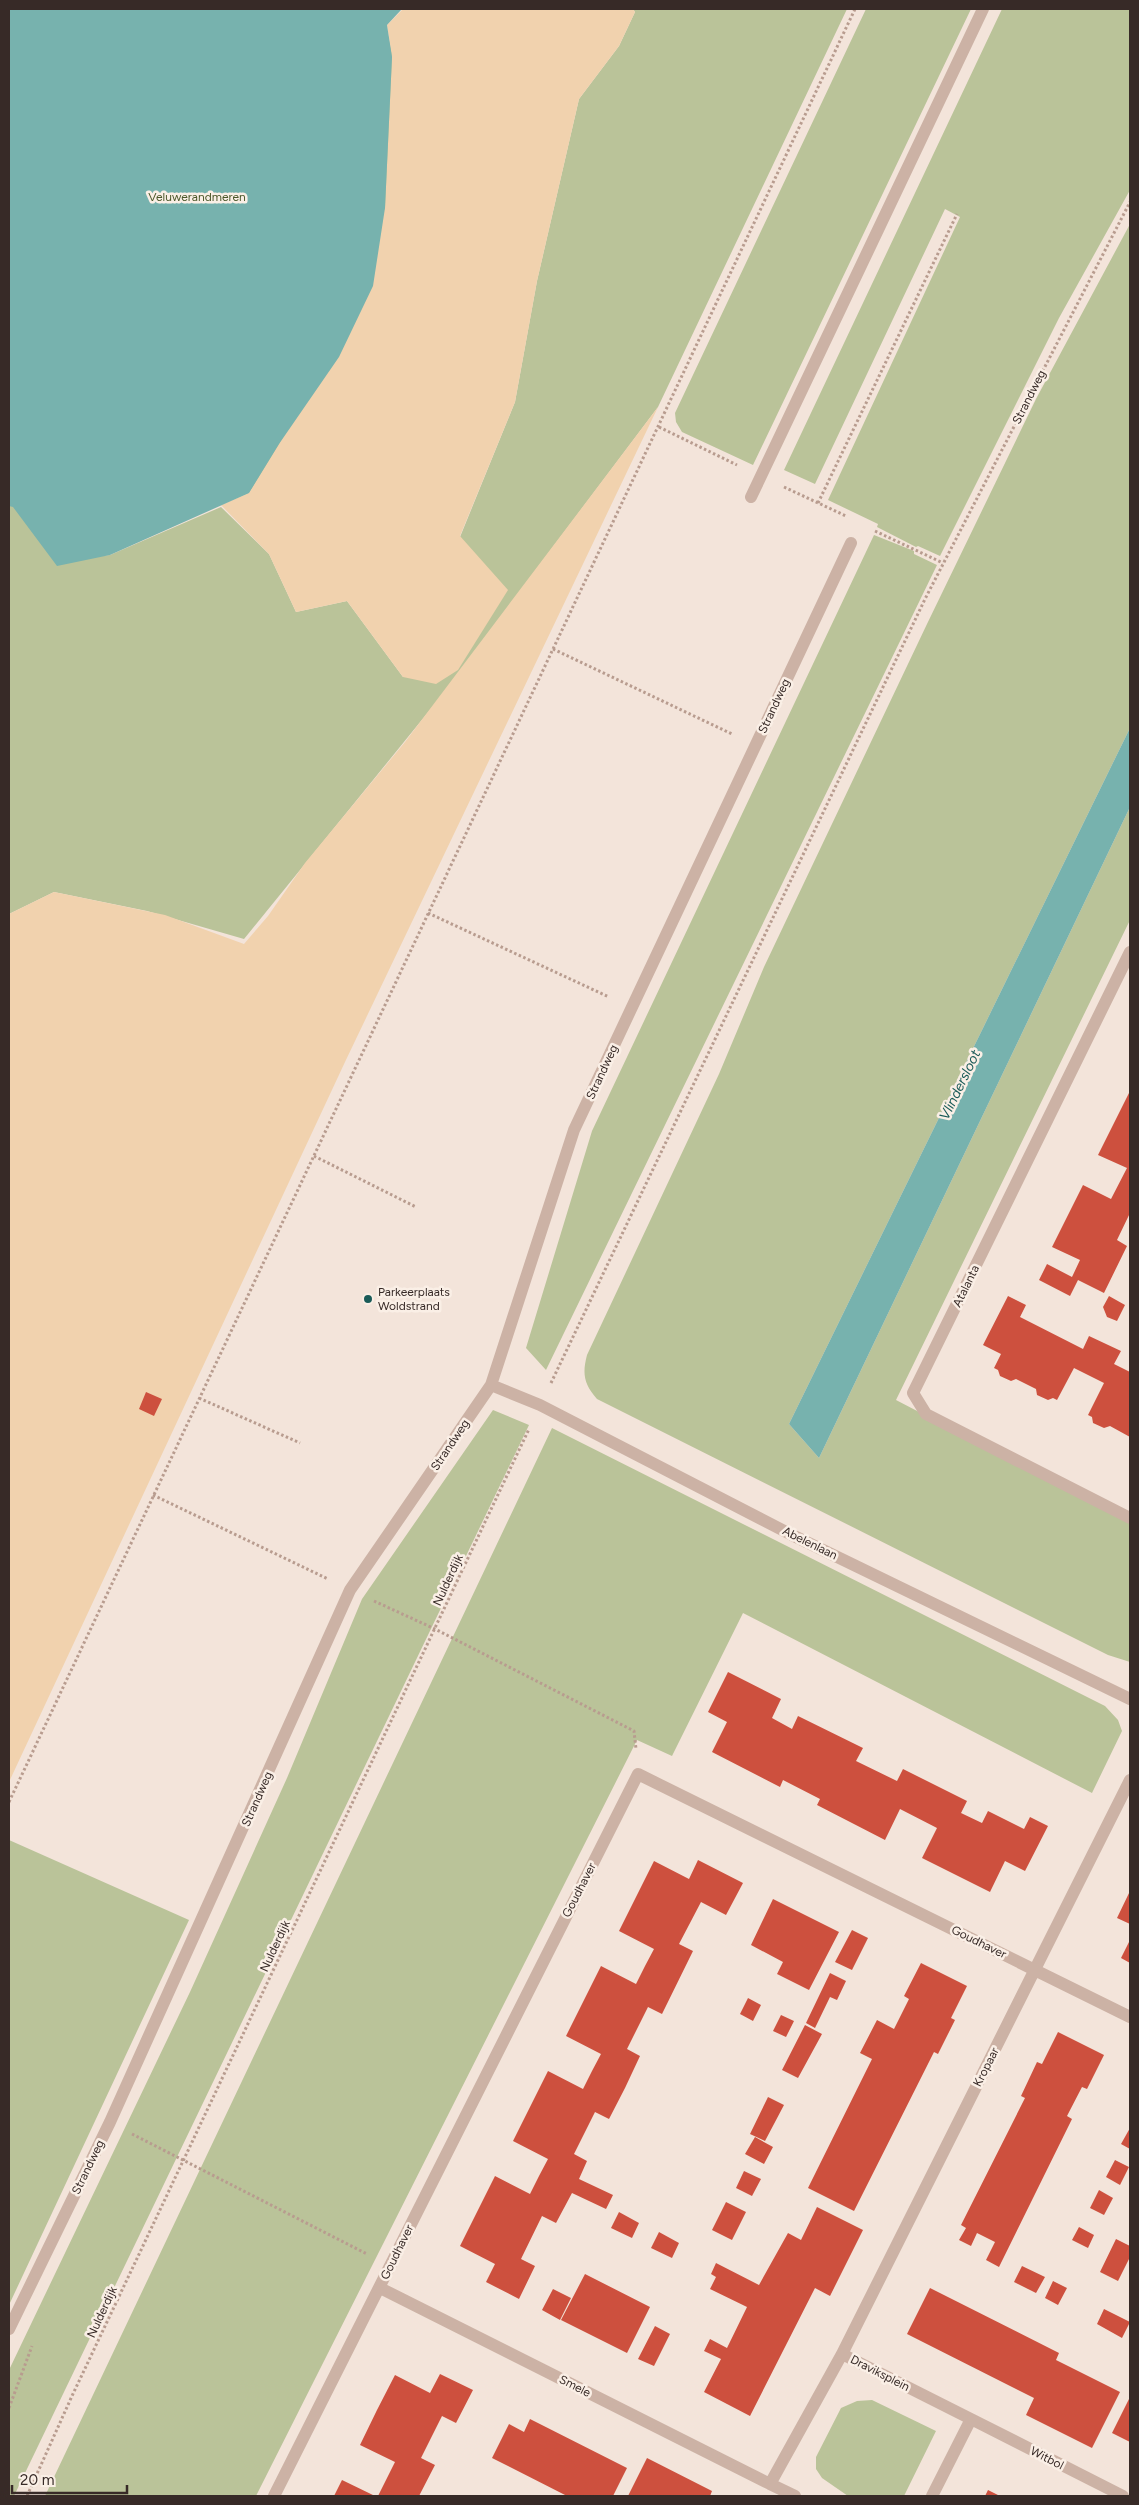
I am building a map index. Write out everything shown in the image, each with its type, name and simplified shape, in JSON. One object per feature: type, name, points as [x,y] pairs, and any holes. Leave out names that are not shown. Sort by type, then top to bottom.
[{"type":"street","points":[[751,497],[983,9]]},
{"type":"street","name":"Strandweg","points":[[11,2325],[114,2113],[350,1590],[491,1385],[574,1130],[851,543]]},
{"type":"street","name":"Atalanta","points":[[1130,954],[913,1393],[926,1414],[1130,1518]]},
{"type":"street","name":"Abelenlaan","points":[[491,1385],[540,1405],[792,1534],[1130,1699]]},
{"type":"street","name":"Goudhaver","points":[[274,2496],[638,1774],[1130,2017]]},
{"type":"street","name":"Kropaar","points":[[842,2354],[1130,1780]]},
{"type":"street","name":"Smele","points":[[380,2288],[770,2484]]},
{"type":"street","name":"Draviksplein","points":[[770,2484],[842,2354],[971,2419]]},
{"type":"street","points":[[932,2496],[971,2419]]},
{"type":"street","name":"Witbol","points":[[971,2419],[1123,2496]]},
{"type":"street","points":[[770,2484],[795,2496]]},
{"type":"path","points":[[9,1802],[855,9]]},
{"type":"path","name":"Strandweg","points":[[540,1405],[943,563],[1130,202]]},
{"type":"path","points":[[818,503],[957,214]]},
{"type":"path","points":[[894,539],[943,563]]},
{"type":"path","points":[[552,649],[756,745]]},
{"type":"path","points":[[428,913],[632,1007]]},
{"type":"path","points":[[314,1156],[416,1207]]},
{"type":"path","points":[[200,1398],[300,1443]]},
{"type":"path","name":"Nulderdijk","points":[[27,2496],[540,1405]]},
{"type":"path","points":[[153,1495],[435,1629],[634,1731],[638,1774]]},
{"type":"path","points":[[143,2140],[390,2265]]},
{"type":"path","points":[[9,2408],[35,2336],[31,2329],[11,2325]]},
{"type":"green space","points":[[9,9],[382,9],[393,57],[386,207],[373,286],[339,357],[249,493],[114,547],[101,556],[110,555],[221,507],[269,554],[296,612],[347,601],[403,677],[515,402],[537,281],[579,99],[619,46],[635,12],[633,9],[847,9],[658,407],[438,700],[244,939],[147,911],[54,892],[9,914]]},
{"type":"green space","points":[[866,9],[971,9],[753,465],[682,432],[676,422],[675,413]]},
{"type":"green space","points":[[1002,9],[1130,9],[1130,190],[1059,318],[940,556],[918,546],[916,547],[877,527],[878,524],[828,500],[960,217],[945,209],[815,484],[784,470]]},
{"type":"green space","points":[[1130,224],[1130,728],[789,1424],[819,1458],[1130,807],[1130,920],[896,1400],[1130,1522],[1130,1662],[1108,1655],[597,1399],[585,1379],[585,1368],[587,1355],[719,1074],[764,967],[927,624],[1036,399]]},
{"type":"green space","points":[[874,535],[914,551],[914,554],[937,565],[546,1370],[526,1348],[592,1131]]},
{"type":"green space","points":[[493,1410],[529,1425],[14,2496],[9,2496],[9,2370],[190,1992],[287,1778],[362,1599]]},
{"type":"green space","points":[[552,1428],[1105,1706],[1118,1720],[1122,1731],[1092,1793],[743,1613],[672,1756],[637,1740],[256,2496],[45,2496]]},
{"type":"green space","points":[[9,1840],[189,1920],[9,2305]]},
{"type":"green space","points":[[872,2400],[936,2431],[904,2496],[848,2496],[822,2478],[816,2469],[816,2457],[841,2408],[857,2401]]},
{"type":"sand","points":[[403,9],[633,9],[635,12],[619,46],[579,99],[537,281],[515,402],[460,536],[508,590],[458,670],[436,684],[403,677],[347,601],[296,612],[269,554],[221,505],[249,493],[279,444],[385,208],[392,57],[387,25]]},
{"type":"sand","points":[[658,407],[345,1062],[9,1782],[9,914],[54,892],[165,915],[244,944],[268,916],[305,863],[405,742]]},
{"type":"water","name":"Veluwerandmeren","points":[[9,9],[401,10],[387,25],[392,57],[385,208],[373,286],[339,357],[279,444],[249,493],[110,555],[57,566],[13,507],[9,506]]},
{"type":"water","name":"Vlindersloot","points":[[1130,728],[1130,807],[819,1458],[789,1424]]},
{"type":"building","points":[[1130,1091],[1130,1213],[1117,1240],[1127,1246],[1104,1293],[1078,1280],[1070,1296],[1039,1280],[1047,1264],[1072,1277],[1080,1260],[1052,1247],[1083,1185],[1111,1199],[1127,1168],[1098,1155]]},
{"type":"building","points":[[1008,1296],[1026,1305],[1020,1317],[1083,1349],[1089,1336],[1121,1351],[1114,1364],[1130,1372],[1130,1437],[1110,1426],[1104,1428],[1093,1423],[1092,1417],[1088,1415],[1104,1383],[1074,1368],[1057,1400],[1053,1398],[1048,1400],[1037,1395],[1036,1389],[1016,1379],[1011,1381],[1000,1376],[998,1370],[994,1368],[1001,1354],[983,1345]]},
{"type":"building","points":[[1109,1296],[1125,1305],[1117,1321],[1107,1317],[1103,1307]]},
{"type":"building","points":[[146,1392],[162,1399],[154,1416],[139,1409]]},
{"type":"building","points":[[728,1672],[781,1699],[772,1718],[792,1729],[798,1716],[863,1748],[856,1761],[897,1781],[903,1769],[967,1801],[961,1813],[982,1823],[988,1811],[1024,1829],[1030,1817],[1048,1826],[1025,1871],[1005,1861],[990,1892],[922,1858],[937,1828],[900,1809],[885,1840],[817,1805],[820,1799],[783,1780],[780,1787],[712,1752],[727,1722],[708,1712]]},
{"type":"building","points":[[698,1860],[743,1883],[726,1915],[701,1902],[679,1944],[693,1951],[662,2014],[648,2007],[627,2049],[640,2056],[625,2088],[609,2119],[595,2112],[574,2154],[587,2161],[579,2179],[613,2195],[606,2209],[572,2193],[556,2223],[542,2216],[521,2259],[535,2266],[519,2299],[486,2282],[495,2264],[460,2246],[495,2176],[530,2194],[548,2159],[513,2141],[548,2071],[583,2089],[601,2054],[566,2036],[601,1966],[636,1984],[654,1949],[619,1931],[654,1861],[689,1879]]},
{"type":"building","points":[[1130,1891],[1130,1924],[1117,1918]]},
{"type":"building","points":[[773,1899],[839,1932],[809,1990],[777,1974],[783,1962],[751,1945]]},
{"type":"building","points":[[852,1930],[868,1938],[852,1970],[835,1962]]},
{"type":"building","points":[[1130,1940],[1130,1963],[1121,1958]]},
{"type":"building","points":[[921,1963],[967,1986],[951,2018],[955,2020],[938,2054],[934,2052],[854,2211],[808,2188],[872,2059],[860,2053],[877,2020],[894,2029],[909,1999],[904,1996]]},
{"type":"building","points":[[830,1973],[846,1981],[837,2000],[830,1997],[815,2028],[806,2023]]},
{"type":"building","points":[[748,1998],[761,2005],[753,2021],[740,2014]]},
{"type":"building","points":[[781,2015],[794,2021],[786,2037],[773,2031]]},
{"type":"building","points":[[805,2025],[822,2034],[798,2078],[782,2070]]},
{"type":"building","points":[[1058,2032],[1104,2055],[1087,2089],[1082,2087],[1067,2116],[1072,2119],[999,2267],[986,2260],[995,2242],[977,2233],[971,2246],[959,2240],[966,2228],[961,2225],[1025,2098],[1021,2096],[1037,2062],[1042,2064]]},
{"type":"building","points":[[768,2097],[784,2105],[765,2141],[750,2134]]},
{"type":"building","points":[[1130,2128],[1130,2149],[1121,2144]]},
{"type":"building","points":[[755,2137],[773,2147],[764,2164],[745,2154]]},
{"type":"building","points":[[1115,2160],[1129,2167],[1120,2185],[1106,2177]]},
{"type":"building","points":[[744,2171],[761,2179],[752,2196],[736,2188]]},
{"type":"building","points":[[1099,2190],[1113,2198],[1104,2215],[1090,2208]]},
{"type":"building","points":[[726,2202],[746,2212],[732,2240],[712,2230]]},
{"type":"building","points":[[817,2207],[863,2230],[830,2296],[815,2288],[750,2416],[704,2392],[721,2359],[704,2351],[710,2339],[727,2348],[747,2307],[710,2289],[716,2277],[711,2274],[716,2263],[759,2285],[788,2233],[801,2240]]},
{"type":"building","points":[[619,2212],[639,2223],[632,2238],[611,2228]]},
{"type":"building","points":[[1079,2227],[1094,2235],[1088,2248],[1072,2240]]},
{"type":"building","points":[[659,2232],[679,2243],[672,2258],[651,2248]]},
{"type":"building","points":[[1116,2239],[1130,2246],[1130,2257],[1118,2281],[1100,2272]]},
{"type":"building","points":[[1022,2266],[1045,2277],[1036,2293],[1014,2282]]},
{"type":"building","points":[[585,2274],[650,2307],[627,2353],[561,2320]]},
{"type":"building","points":[[1053,2281],[1067,2288],[1058,2305],[1045,2298]]},
{"type":"building","points":[[930,2288],[1059,2353],[1056,2360],[1120,2392],[1092,2448],[1026,2415],[1034,2398],[907,2334]]},
{"type":"building","points":[[553,2289],[571,2298],[560,2320],[542,2310]]},
{"type":"building","points":[[1104,2309],[1130,2322],[1122,2338],[1097,2324]]},
{"type":"building","points":[[655,2326],[670,2334],[654,2366],[638,2359]]},
{"type":"building","points":[[440,2374],[473,2390],[456,2423],[442,2416],[421,2458],[435,2465],[419,2496],[378,2496],[395,2462],[360,2445],[377,2410],[395,2375],[430,2393]]},
{"type":"building","points":[[1130,2397],[1130,2442],[1112,2433]]},
{"type":"building","points":[[530,2419],[627,2468],[613,2496],[567,2496],[492,2458],[509,2424],[524,2432]]},
{"type":"building","points":[[647,2458],[712,2491],[710,2496],[628,2496]]},
{"type":"building","points":[[342,2480],[375,2496],[334,2496]]},
{"type":"building","points":[[988,2490],[1000,2496],[985,2496]]},
{"type":"place","name":"Parkeerplaats Woldstrand","points":[[368,1299]]}]
